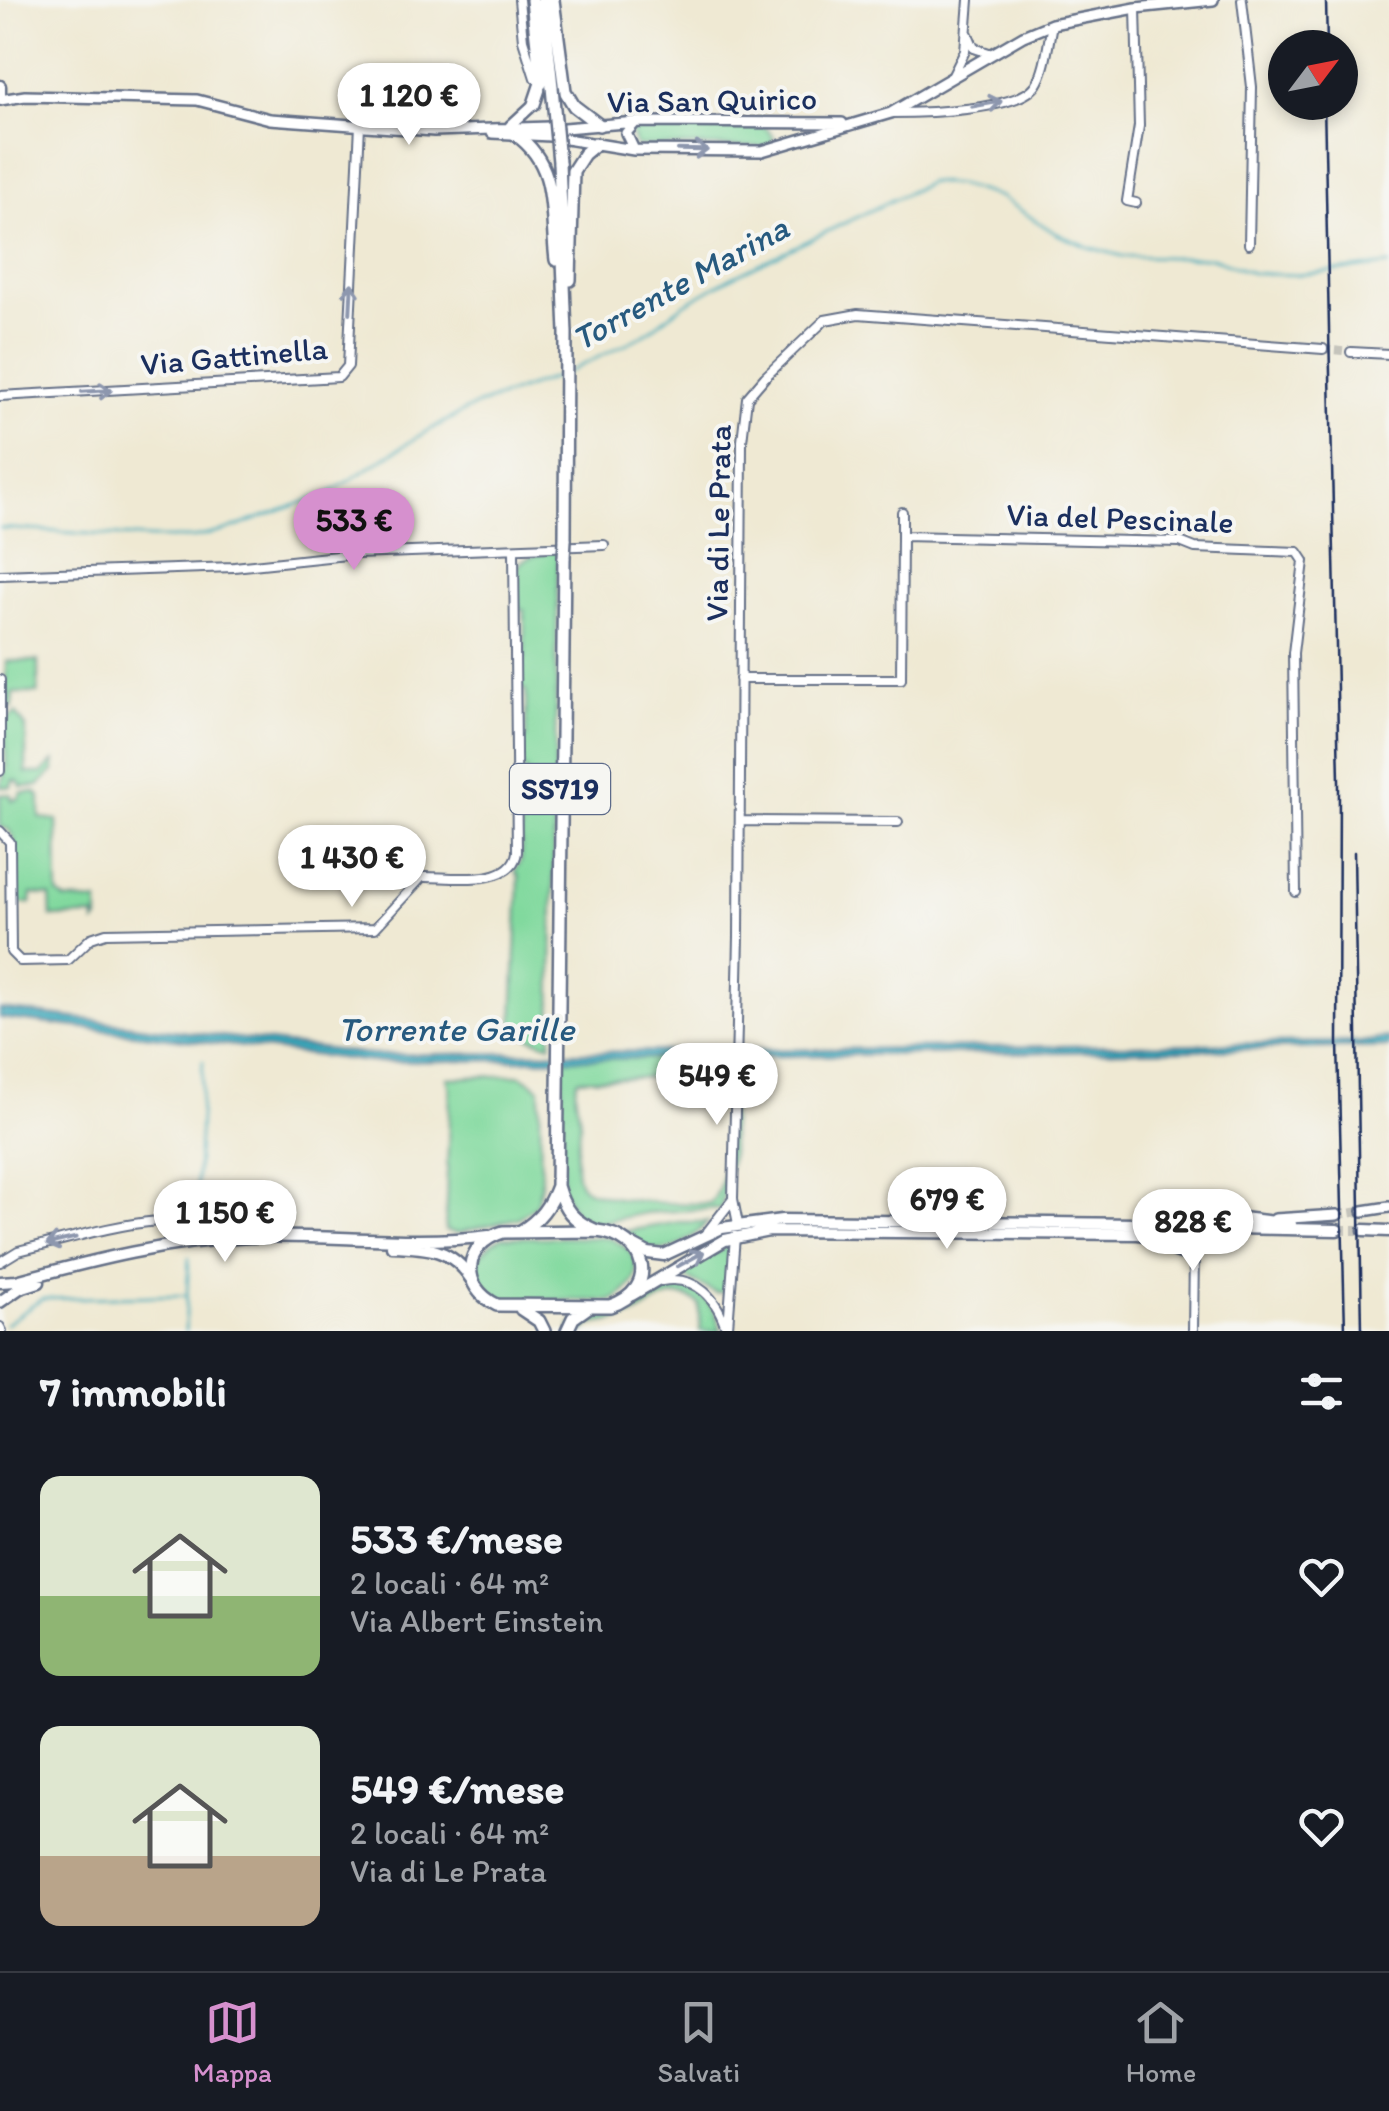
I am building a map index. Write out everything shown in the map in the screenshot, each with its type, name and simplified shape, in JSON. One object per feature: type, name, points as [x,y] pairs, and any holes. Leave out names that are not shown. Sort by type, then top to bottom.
[{"type":"main road","points":[[532,0],[541,83],[534,104]]},
{"type":"main road","name":"SS719","points":[[543,0],[559,162],[566,331],[556,1186]]},
{"type":"main road","points":[[553,0],[564,92],[574,106],[599,125]]},
{"type":"main road","points":[[0,84],[0,98]]},
{"type":"main road","points":[[512,131],[533,146],[549,178],[566,331]]},
{"type":"main road","points":[[566,331],[573,171],[596,144]]},
{"type":"main road","points":[[521,1231],[550,1205],[556,1186]]},
{"type":"main road","points":[[556,1186],[570,1216],[597,1231]]},
{"type":"main road","points":[[0,1302],[0,1286],[100,1258],[166,1244],[259,1237],[453,1241],[521,1231],[597,1231],[622,1237],[648,1254],[664,1255],[702,1238],[737,1230],[818,1220],[1147,1222],[1159,1216],[1170,1203],[1186,1198],[1200,1203],[1210,1214],[1311,1229]]},
{"type":"main road","points":[[1210,1214],[1210,1238]]},
{"type":"main road","points":[[1159,1216],[1158,1232],[1165,1246]]},
{"type":"main road","points":[[512,1306],[610,1306],[737,1230],[1146,1234],[1178,1254],[1194,1253],[1210,1238],[1231,1228],[1337,1230]]},
{"type":"main road","points":[[1364,1230],[1389,1230]]},
{"type":"main road","points":[[470,1279],[472,1256],[489,1236]]},
{"type":"main road","points":[[0,1302],[30,1284],[125,1258],[176,1250],[244,1244],[430,1248],[456,1259],[486,1299],[532,1314],[544,1331]]},
{"type":"main road","points":[[631,1244],[638,1254],[642,1276],[631,1295]]},
{"type":"main road","points":[[568,1331],[573,1318],[590,1306]]},
{"type":"street","points":[[512,131],[534,104],[536,84],[523,40],[519,0]]},
{"type":"street","points":[[970,0],[969,49],[976,64]]},
{"type":"street","name":"Via San Quirico","points":[[859,122],[637,122],[565,133],[596,144],[634,150],[762,151],[891,113],[1052,24],[1172,2],[1213,0]]},
{"type":"street","points":[[1242,0],[1252,87],[1249,244]]},
{"type":"street","points":[[1136,8],[1139,126],[1127,201],[1136,203]]},
{"type":"street","points":[[891,113],[954,109],[1028,94],[1039,82],[1052,24]]},
{"type":"street","points":[[969,49],[992,54]]},
{"type":"street","points":[[950,79],[969,49]]},
{"type":"street","points":[[0,84],[25,96]]},
{"type":"street","points":[[0,98],[197,100],[270,119],[459,131],[549,132]]},
{"type":"street","points":[[634,150],[626,133],[637,122]]},
{"type":"street","points":[[768,124],[776,132],[774,148]]},
{"type":"street","name":"Via Gattinella","points":[[0,396],[339,377],[348,366],[360,125]]},
{"type":"street","name":"Via di Le Prata","points":[[727,1331],[737,1230],[733,1199],[738,1059],[742,431],[746,398],[797,344],[826,320],[858,314],[1323,350]]},
{"type":"street","points":[[1351,352],[1389,354]]},
{"type":"street","points":[[740,679],[901,679],[902,512]]},
{"type":"street","name":"Via del Pescinale","points":[[902,536],[1180,542],[1194,548],[1298,552],[1304,561],[1293,653],[1296,892]]},
{"type":"street","points":[[0,575],[234,567],[371,554],[604,545]]},
{"type":"street","points":[[0,831],[10,842],[12,952],[20,961],[68,960],[91,938],[106,933],[375,928],[422,877],[495,876],[507,871],[516,852],[514,550]]},
{"type":"street","points":[[0,680],[0,771]]},
{"type":"street","points":[[740,821],[898,822]]},
{"type":"street","points":[[702,1238],[733,1199]]},
{"type":"street","points":[[1363,1211],[1389,1207]]},
{"type":"street","points":[[1258,1220],[1337,1214]]},
{"type":"street","points":[[0,1262],[18,1251],[159,1220],[216,1222],[259,1237]]},
{"type":"street","points":[[1192,1331],[1194,1253]]},
{"type":"street","points":[[647,1284],[680,1280],[718,1296],[730,1291]]},
{"type":"street","points":[[706,1292],[719,1308],[727,1331]]},
{"type":"green space","points":[[635,126],[765,127],[774,137],[769,147],[636,146],[630,131]]},
{"type":"green space","points":[[555,551],[558,556],[551,1045],[520,1034],[513,1024],[519,877],[515,871],[521,860],[521,819],[527,818],[526,770],[520,769],[520,738],[526,738],[526,690],[520,689],[519,659],[525,658],[524,610],[519,610],[517,573],[522,561]]},
{"type":"green space","points":[[6,661],[38,661],[38,693],[13,693],[12,707],[5,706]]},
{"type":"green space","points":[[16,713],[26,727],[26,773],[42,773],[54,761],[54,771],[38,786],[21,787],[13,780],[11,787],[0,787],[6,768],[5,720]]},
{"type":"green space","points":[[35,792],[40,796],[40,818],[57,820],[58,894],[65,900],[98,902],[95,923],[95,916],[51,917],[50,896],[32,894],[31,903],[14,904],[14,838],[8,829],[0,827],[0,795],[11,794],[12,801],[21,793]]},
{"type":"green space","points":[[731,1058],[731,1156],[721,1208],[645,1213],[593,1224],[576,1215],[562,1189],[562,1059]],"holes":[[[718,1076],[723,1080],[724,1163],[717,1193],[710,1203],[621,1199],[581,1185],[576,1164],[580,1124],[578,1079]]]},
{"type":"green space","points":[[521,1075],[540,1088],[541,1185],[536,1205],[518,1218],[457,1233],[445,1231],[450,1089],[447,1078]]},
{"type":"green space","points":[[1186,1206],[1201,1212],[1207,1227],[1201,1242],[1186,1248],[1171,1242],[1165,1227],[1171,1212]]},
{"type":"green space","points":[[678,1222],[708,1222],[688,1240],[664,1250],[644,1246],[626,1231]]},
{"type":"green space","points":[[503,1237],[608,1238],[629,1251],[634,1259],[635,1277],[611,1301],[498,1299],[480,1284],[476,1267],[484,1250]]},
{"type":"green space","points":[[730,1245],[726,1291],[716,1293],[677,1273]]},
{"type":"green space","points":[[664,1286],[685,1288],[702,1296],[714,1311],[721,1331],[700,1331],[699,1304],[690,1298],[672,1296],[626,1318],[590,1325],[585,1331],[570,1331],[587,1312],[618,1310]]},
{"type":"water","points":[[0,1009],[375,1055],[1362,1042],[1389,1038],[1389,1047],[372,1062],[0,1018]]},
{"type":"waterway","name":"Torrente Marina","points":[[568,372],[642,336],[683,305],[728,279],[930,182],[959,185],[1000,197],[1055,233],[1122,256],[1212,258],[1252,273],[1297,275],[1389,265]]},
{"type":"waterway","name":"Torrente Marina","points":[[0,528],[150,538],[192,538],[225,531],[331,492],[427,431],[473,407],[561,375]]},
{"type":"waterway","points":[[195,1210],[203,1061]]},
{"type":"waterway","points":[[185,1331],[189,1258]]},
{"type":"waterway","points":[[6,1324],[42,1299],[187,1295]]},
{"type":"tunnel","points":[[1323,349],[1351,352]]},
{"type":"tunnel","points":[[1337,1215],[1363,1211]]},
{"type":"tunnel","points":[[1337,1230],[1364,1230]]},
{"type":"railway","points":[[1326,0],[1327,30]]},
{"type":"railway","points":[[1324,120],[1339,781],[1338,1043],[1345,1331]]},
{"type":"railway","points":[[1354,852],[1362,1331]]},
{"type":"water label","name":"Torrente Garille","points":[[456,1029]]}]
